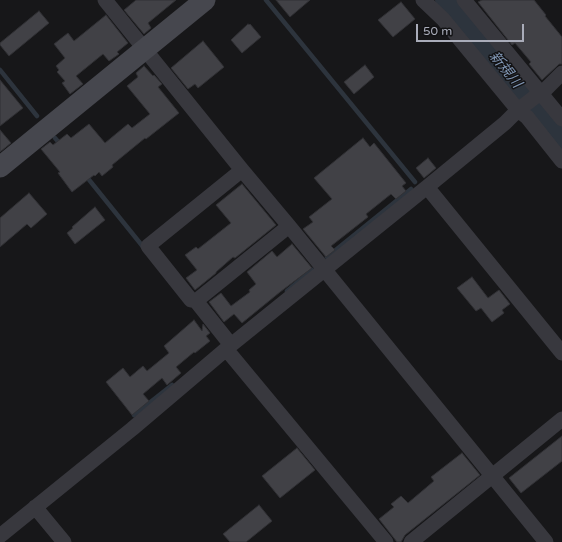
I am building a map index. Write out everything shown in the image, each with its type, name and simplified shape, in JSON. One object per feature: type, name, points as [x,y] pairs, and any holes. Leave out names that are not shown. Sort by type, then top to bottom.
[{"type":"street","points":[[105,0],[546,542]]},
{"type":"street","points":[[0,167],[205,0]]},
{"type":"street","points":[[423,0],[443,19],[520,109],[562,161]]},
{"type":"street","points":[[464,0],[539,94],[562,119]]},
{"type":"street","points":[[0,536],[229,347],[505,123],[520,109],[545,90],[562,73]]},
{"type":"street","points":[[242,170],[148,246],[191,300],[196,302],[229,347],[386,542]]},
{"type":"street","points":[[427,187],[562,353]]},
{"type":"street","points":[[196,302],[289,226]]},
{"type":"street","points":[[411,542],[562,420]]},
{"type":"street","points":[[35,507],[64,542]]},
{"type":"building","points":[[136,0],[176,0],[148,23],[151,28],[144,34],[124,10]]},
{"type":"building","points":[[276,0],[310,0],[290,17]]},
{"type":"building","points":[[482,0],[534,0],[562,37],[562,64],[559,64],[542,80],[529,64],[531,62],[515,43],[512,45],[478,2]]},
{"type":"building","points":[[401,2],[415,19],[393,37],[378,20]]},
{"type":"building","points":[[39,11],[49,23],[9,56],[0,43]]},
{"type":"building","points":[[106,15],[128,43],[117,52],[119,54],[109,61],[103,54],[76,76],[83,84],[70,94],[62,83],[65,81],[57,72],[59,70],[56,66],[65,58],[54,44],[68,33],[74,41]]},
{"type":"building","points":[[248,24],[250,24],[261,37],[242,53],[231,40]]},
{"type":"building","points":[[203,41],[224,67],[198,88],[195,84],[188,89],[171,68]]},
{"type":"building","points":[[365,65],[374,77],[354,94],[344,82]]},
{"type":"building","points":[[144,66],[162,84],[158,87],[179,113],[112,165],[113,167],[102,176],[99,172],[72,192],[58,173],[60,172],[41,149],[50,142],[53,145],[67,134],[71,138],[89,124],[105,143],[128,124],[132,128],[150,114],[127,86],[138,77],[136,73]]},
{"type":"building","points":[[0,80],[23,108],[0,126]]},
{"type":"building","points":[[0,130],[11,143],[0,152]]},
{"type":"building","points":[[363,138],[370,147],[374,143],[406,183],[402,186],[406,191],[396,199],[391,194],[366,214],[368,217],[331,246],[335,250],[326,257],[303,229],[313,222],[309,217],[332,199],[314,178]]},
{"type":"building","points":[[428,158],[436,168],[424,178],[416,168]]},
{"type":"building","points":[[242,184],[276,225],[235,258],[233,257],[195,290],[186,278],[197,270],[185,255],[196,247],[198,249],[231,223],[216,205]]},
{"type":"building","points":[[29,193],[47,214],[31,228],[27,224],[0,247],[0,218]]},
{"type":"building","points":[[95,207],[105,220],[75,244],[67,233]]},
{"type":"building","points":[[292,244],[312,268],[242,323],[234,314],[224,322],[209,302],[221,293],[231,306],[250,292],[249,290],[256,284],[247,272],[272,251],[277,257]]},
{"type":"building","points":[[472,277],[488,298],[499,290],[510,304],[502,310],[504,313],[492,322],[481,308],[476,311],[457,288]]},
{"type":"building","points":[[194,320],[202,331],[203,324],[210,333],[206,336],[210,341],[176,367],[181,373],[167,385],[162,378],[143,394],[149,401],[132,415],[106,382],[123,368],[130,377],[143,366],[147,371],[169,353],[164,346]]},
{"type":"building","points":[[562,436],[562,461],[521,493],[509,478]]},
{"type":"building","points":[[297,448],[315,470],[280,498],[262,476]]},
{"type":"building","points":[[462,453],[480,475],[405,535],[401,542],[397,542],[379,519],[394,507],[391,504],[401,496],[408,503],[434,481],[431,477]]},
{"type":"building","points":[[259,505],[272,521],[246,542],[230,542],[223,534]]},
{"type":"waterway","points":[[266,0],[415,182]]},
{"type":"waterway","name":"新規川","points":[[448,0],[562,140]]},
{"type":"waterway","points":[[0,70],[37,116]]},
{"type":"waterway","points":[[55,138],[61,145]]},
{"type":"waterway","points":[[86,176],[144,248]]},
{"type":"waterway","points":[[327,257],[411,189]]},
{"type":"waterway","points":[[287,291],[312,270]]},
{"type":"waterway","points":[[134,415],[172,385]]}]
